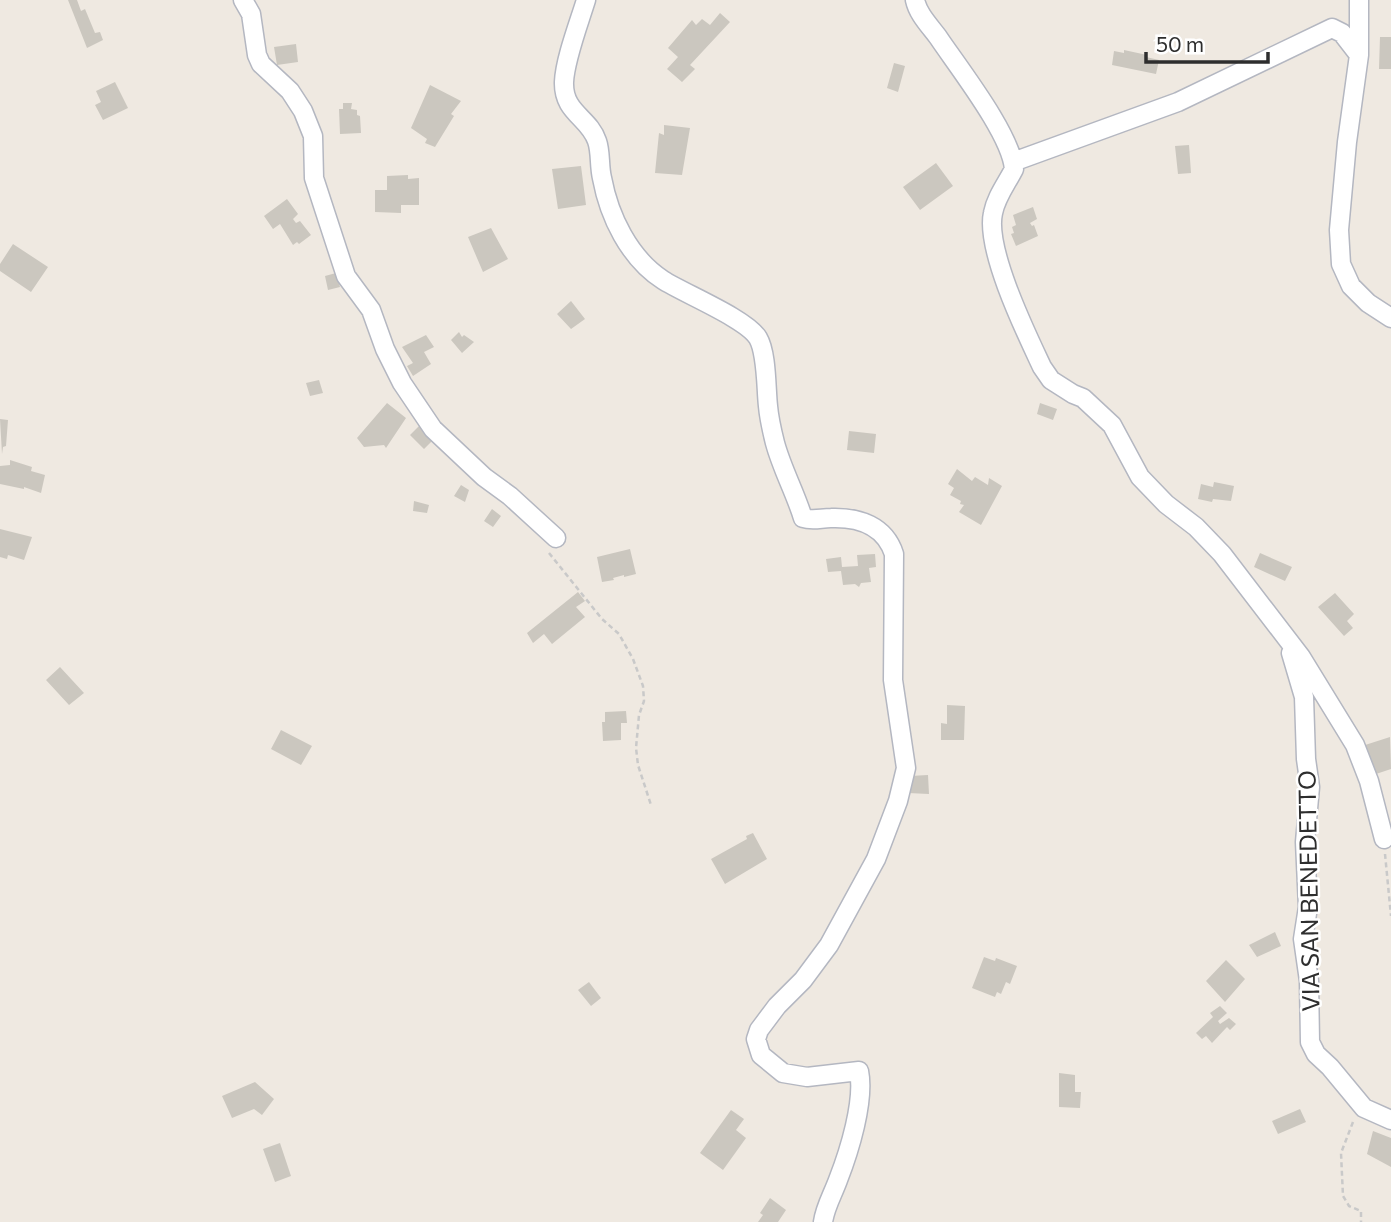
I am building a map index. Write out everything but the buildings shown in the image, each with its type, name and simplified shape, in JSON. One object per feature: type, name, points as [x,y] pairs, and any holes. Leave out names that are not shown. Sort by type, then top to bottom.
[{"type":"street","points":[[243,0],[251,14],[257,55],[261,64],[290,91],[303,111],[313,136],[314,178],[346,276],[371,310],[385,349],[402,383],[433,429],[484,477],[529,513],[551,543]]},
{"type":"street","points":[[586,0],[564,82],[565,93],[567,103],[590,128],[597,141],[605,196],[617,226],[633,253],[647,268],[749,329],[759,339],[766,372],[768,409],[776,444],[803,518],[811,520],[844,517],[861,521],[876,528],[890,540],[894,554],[893,680],[906,768],[898,801],[876,859],[830,946],[803,980],[777,1006],[755,1039],[761,1055],[783,1073],[807,1077],[859,1071],[861,1090],[853,1132],[840,1177],[822,1222]]},
{"type":"street","points":[[915,0],[921,16],[978,95],[1007,145],[1013,162],[1178,102],[1332,28],[1342,33],[1359,55]]},
{"type":"street","points":[[1359,0],[1359,55],[1340,218],[1341,264],[1351,286],[1368,303],[1391,318]]},
{"type":"street","name":"VIA SAN BENEDETTO","points":[[1013,162],[1014,169],[993,213],[994,243],[1002,272],[1042,368],[1051,380],[1083,398],[1112,425],[1140,477],[1222,554],[1301,657],[1355,745],[1369,781],[1384,839]]},
{"type":"street","name":"VIA SAN BENEDETTO","points":[[1280,629],[1294,662],[1304,697],[1306,716],[1306,759],[1310,787],[1305,842],[1308,907],[1303,939],[1309,981],[1310,1042],[1316,1054],[1364,1108],[1391,1120]]},
{"type":"path","points":[[551,543],[602,619],[619,635],[633,659],[643,686],[644,701],[639,715],[636,748],[638,765],[651,805]]},
{"type":"path","points":[[1384,839],[1391,916]]},
{"type":"path","points":[[1361,1222],[1361,1211],[1349,1206],[1343,1196],[1341,1153],[1355,1114],[1364,1108]]}]
